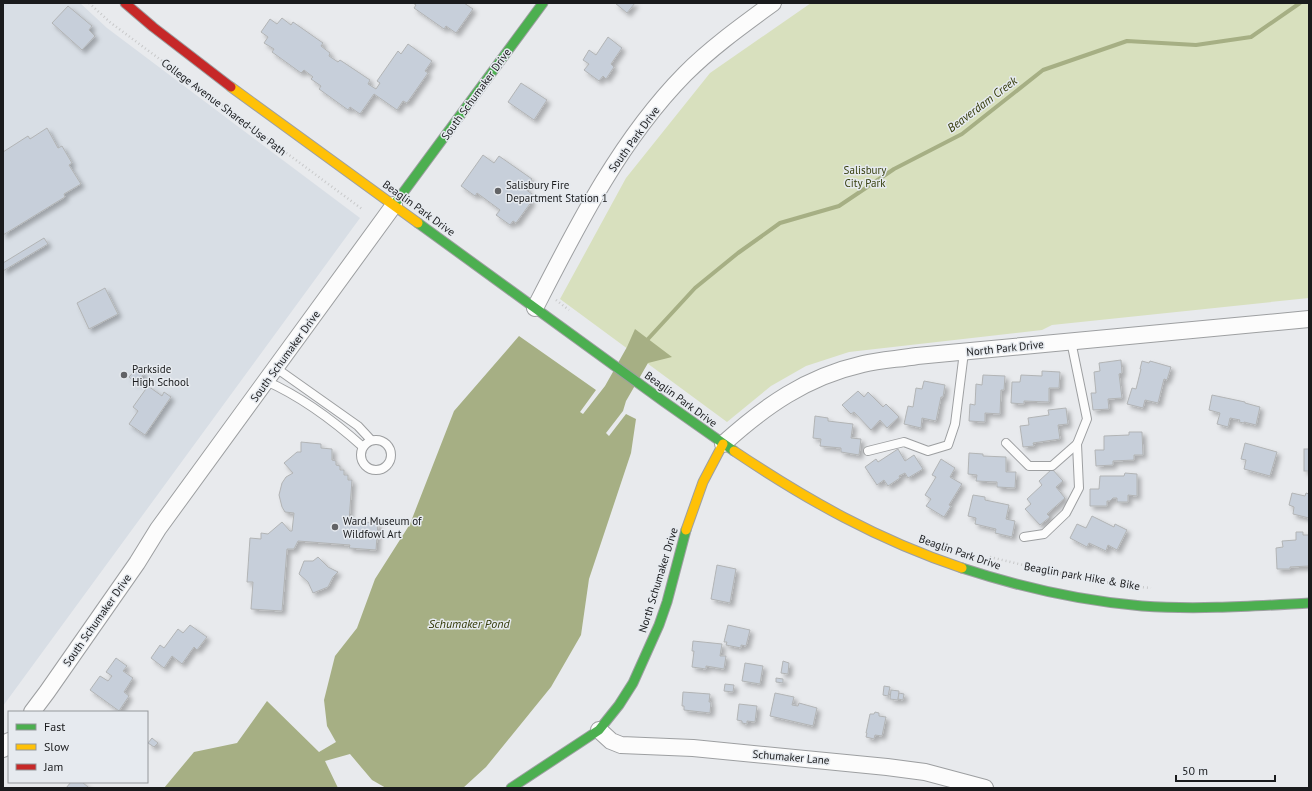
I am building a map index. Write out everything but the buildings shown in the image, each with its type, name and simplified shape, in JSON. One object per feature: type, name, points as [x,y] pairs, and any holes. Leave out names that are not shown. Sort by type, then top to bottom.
[{"type":"main road","name":"Beaglin Park Drive","points":[[125,3],[153,27],[210,71],[645,388],[767,473],[813,502],[858,525],[917,550],[995,578],[1083,598],[1122,604],[1174,607],[1254,606],[1309,603]]},
{"type":"main road","name":"South Schumaker Drive","points":[[394,205],[543,3]]},
{"type":"main road","name":"North Schumaker Drive","points":[[511,788],[599,730],[619,705],[646,656],[659,625],[667,602],[685,533],[703,482],[724,444]]},
{"type":"street","name":"South Park Drive","points":[[535,308],[568,243],[601,186],[626,148],[664,97],[686,73],[717,46],[773,3]]},
{"type":"street","name":"South Schumaker Drive","points":[[33,711],[158,529],[394,205]]},
{"type":"street","name":"North Park Drive","points":[[724,444],[767,407],[790,392],[818,378],[840,370],[879,361],[917,356],[1309,319]]},
{"type":"street","name":"Schumaker Lane","points":[[599,730],[611,741],[630,746],[693,748],[888,767],[925,772],[985,788]]},
{"type":"lane","points":[[1024,537],[1044,534],[1066,513],[1079,488],[1077,444],[1087,419],[1071,341]]},
{"type":"lane","points":[[868,451],[904,442],[928,451],[948,444],[955,424],[964,352]]},
{"type":"lane","points":[[276,368],[358,426],[371,440]]},
{"type":"lane","points":[[266,381],[305,402],[350,435],[363,447]]},
{"type":"lane","points":[[376,439],[385,442],[391,451],[390,460],[384,468],[374,470],[365,465],[361,456],[363,447],[371,440],[376,439]]},
{"type":"lane","points":[[1006,443],[1029,466],[1052,466],[1077,444]]},
{"type":"path","name":"College Avenue Shared-Use Path","points":[[89,3],[117,27],[362,209]]},
{"type":"path","name":"Beaglin park Hike & Bike","points":[[987,556],[1046,571],[1129,586],[1158,588]]},
{"type":"shaded area","name":"Parkside High School","points":[[3,3],[80,3],[107,28],[360,218],[3,706]]},
{"type":"green space","name":"Salisbury City Park","points":[[811,3],[1309,3],[1309,298],[1052,325],[1042,330],[849,352],[806,366],[771,386],[727,422],[560,299],[626,178],[710,73]]},
{"type":"water","name":"Schumaker Pond","points":[[635,329],[672,357],[648,363],[626,401],[623,411],[606,433],[609,436],[626,414],[636,419],[631,453],[589,579],[581,635],[551,687],[486,767],[463,788],[386,788],[372,780],[350,754],[325,761],[338,788],[164,788],[194,752],[237,743],[267,701],[319,752],[336,742],[327,726],[324,700],[335,656],[357,628],[375,579],[410,524],[454,411],[519,336],[596,390],[580,412],[583,414],[605,386],[627,347]]},
{"type":"waterway","name":"Beaverdam Creek","points":[[648,339],[695,288],[738,253],[780,223],[839,206],[894,169],[962,134],[1043,70],[1127,41],[1196,45],[1251,37],[1300,3]]},
{"type":"traffic: fast","points":[[394,205],[543,3]]},
{"type":"traffic: fast","points":[[418,223],[734,451]]},
{"type":"traffic: fast","points":[[511,788],[599,730],[619,705],[633,683],[659,625],[667,602],[686,530]]},
{"type":"traffic: fast","points":[[962,568],[1028,587],[1074,597],[1119,604],[1205,608],[1309,603]]},
{"type":"traffic: slow","points":[[231,87],[418,223]]},
{"type":"traffic: slow","points":[[686,530],[703,482],[723,444]]},
{"type":"traffic: slow","points":[[734,451],[816,502],[872,532],[901,545],[962,568]]},
{"type":"traffic: jam","points":[[125,3],[153,27],[231,87]]},
{"type":"place","name":"Salisbury Fire Department Station 1","points":[[498,191]]},
{"type":"place","name":"Parkside High School","points":[[124,375]]},
{"type":"place","name":"Ward Museum of Wildfowl Art","points":[[335,527]]}]
